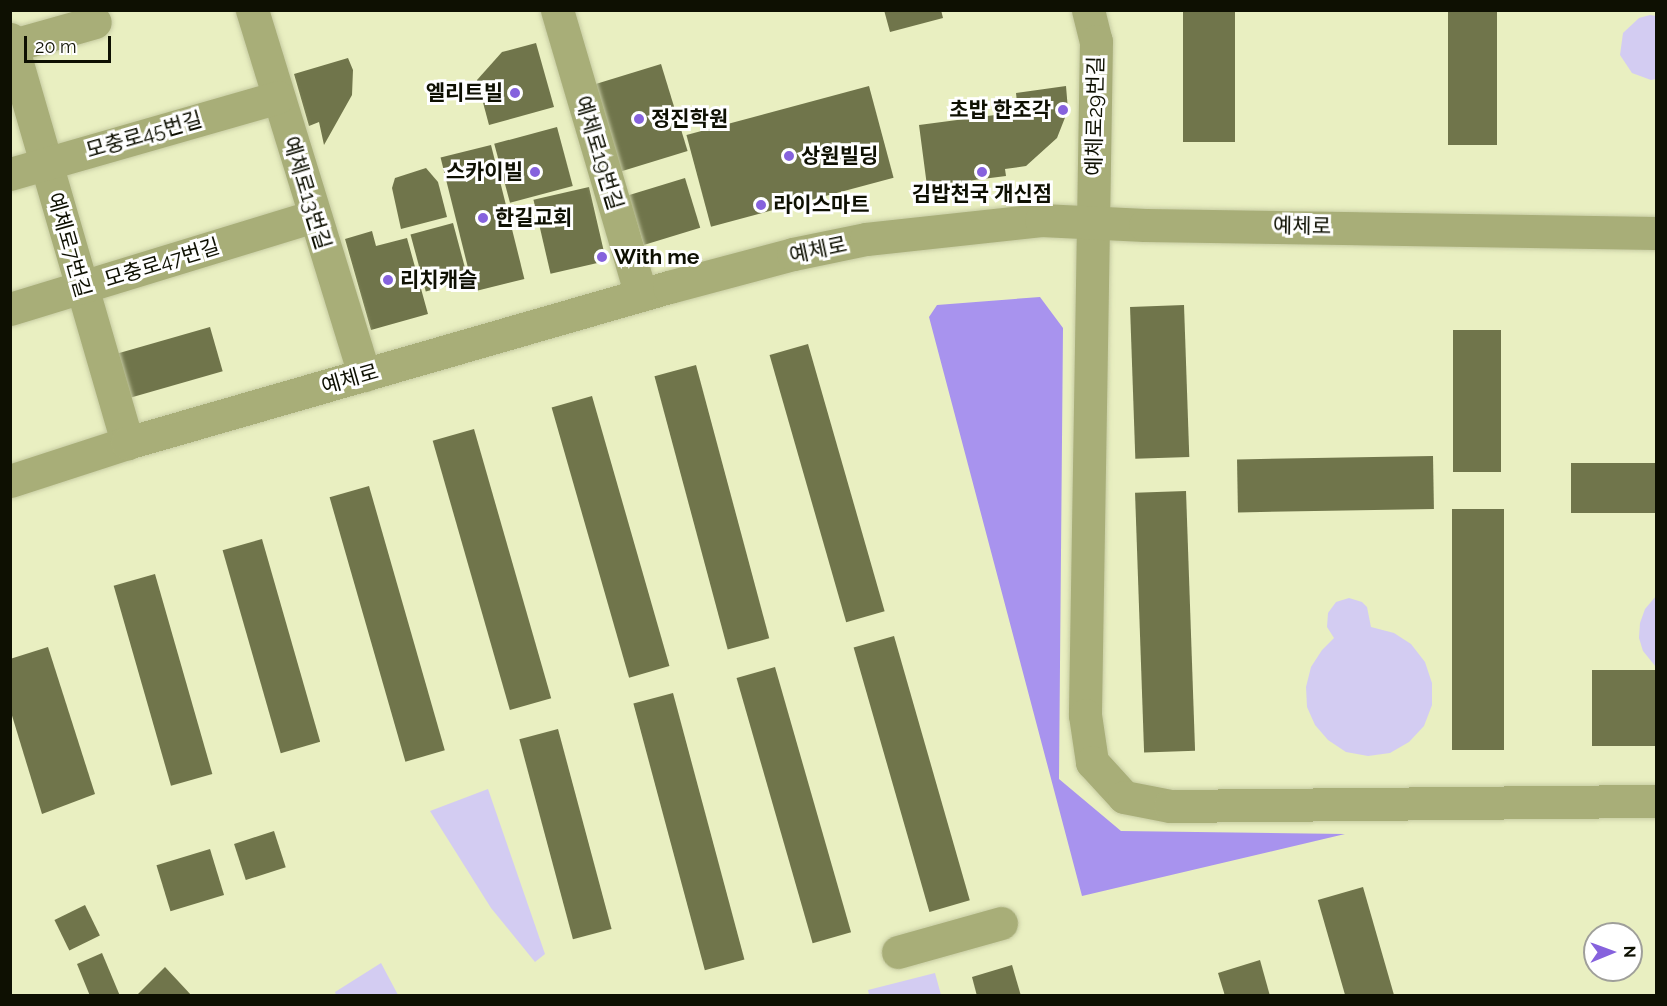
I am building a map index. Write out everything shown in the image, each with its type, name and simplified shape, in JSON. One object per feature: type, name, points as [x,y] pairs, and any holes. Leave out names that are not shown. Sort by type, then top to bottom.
[{"type":"street","name":"예체로13번길","points":[[252,10],[364,375]]},
{"type":"street","name":"예체로19번길","points":[[557,10],[641,295]]},
{"type":"street","name":"예체로29번길","points":[[1088,10],[1096,41],[1085,715],[1092,762],[1124,798],[1170,806],[1656,801]]},
{"type":"street","name":"예체로7번길","points":[[95,22],[11,44],[127,444]]},
{"type":"street","name":"모충로45번길","points":[[10,174],[278,97]]},
{"type":"street","name":"모충로47번길","points":[[10,309],[314,216]]},
{"type":"street","name":"예체로","points":[[10,481],[127,444],[641,295],[793,254],[866,239],[1041,220],[1656,233]]},
{"type":"street","points":[[898,952],[1001,922]]},
{"type":"shaded area","points":[[1656,16],[1656,79],[1651,80],[1632,73],[1620,55],[1623,33],[1639,18]]},
{"type":"shaded area","points":[[1040,297],[1063,328],[1059,779],[1121,831],[1345,834],[1082,896],[929,317],[937,305]]},
{"type":"shaded area","points":[[1656,596],[1656,667],[1643,651],[1639,638],[1640,623],[1645,609]]},
{"type":"shaded area","points":[[1349,598],[1362,602],[1367,607],[1371,627],[1394,633],[1411,644],[1425,662],[1432,683],[1432,705],[1424,726],[1409,742],[1390,753],[1368,756],[1346,752],[1328,740],[1315,725],[1307,707],[1306,687],[1311,667],[1322,650],[1334,638],[1327,627],[1328,613],[1336,602]]},
{"type":"shaded area","points":[[488,789],[545,954],[535,962],[491,908],[430,811]]},
{"type":"shaded area","points":[[381,963],[398,995],[336,995],[335,992]]},
{"type":"shaded area","points":[[935,973],[941,995],[869,995],[868,990]]},
{"type":"building","points":[[884,10],[941,10],[943,18],[890,32]]},
{"type":"building","points":[[1183,10],[1235,10],[1235,142],[1183,142]]},
{"type":"building","points":[[1448,10],[1497,10],[1497,145],[1448,145]]},
{"type":"building","name":"엘리트빌","points":[[536,43],[554,107],[489,125],[477,80],[502,52]]},
{"type":"building","points":[[348,58],[353,70],[352,95],[324,145],[319,122],[309,126],[294,74]]},
{"type":"building","name":"정진학원","points":[[661,64],[688,151],[616,173],[589,86]]},
{"type":"building","name":"상원빌딩","points":[[869,86],[894,178],[711,227],[686,135]]},
{"type":"building","points":[[1066,86],[1068,110],[1057,138],[1026,166],[1005,169],[1006,176],[927,186],[919,125],[1018,112],[1016,93]]},
{"type":"building","name":"스카이빌","points":[[557,127],[573,186],[510,203],[494,144]]},
{"type":"building","name":"한길교회","points":[[491,145],[524,279],[474,291],[441,158]]},
{"type":"building","points":[[426,168],[438,182],[447,217],[401,229],[392,188],[395,178]]},
{"type":"building","points":[[685,178],[700,228],[644,245],[629,195]]},
{"type":"building","points":[[589,187],[606,261],[551,274],[533,200]]},
{"type":"building","points":[[453,223],[468,280],[426,291],[410,234]]},
{"type":"building","name":"리치캐슬","points":[[372,231],[376,246],[407,238],[428,314],[371,330],[345,239]]},
{"type":"building","points":[[1184,305],[1189,457],[1135,459],[1130,307]]},
{"type":"building","points":[[210,327],[223,371],[128,398],[116,354]]},
{"type":"building","points":[[1453,330],[1501,330],[1501,472],[1453,472]]},
{"type":"building","points":[[808,344],[885,611],[846,622],[770,355]]},
{"type":"building","points":[[696,365],[769,638],[728,649],[654,376]]},
{"type":"building","points":[[592,396],[669,666],[629,678],[552,408]]},
{"type":"building","points":[[474,429],[551,698],[510,710],[433,441]]},
{"type":"building","points":[[1433,456],[1434,509],[1238,512],[1237,459]]},
{"type":"building","points":[[1571,463],[1656,463],[1656,513],[1571,513]]},
{"type":"building","points":[[369,486],[445,750],[405,762],[330,497]]},
{"type":"building","points":[[1186,491],[1195,751],[1144,753],[1135,493]]},
{"type":"building","points":[[1452,509],[1504,509],[1504,750],[1452,750]]},
{"type":"building","points":[[262,539],[320,742],[281,753],[223,550]]},
{"type":"building","points":[[155,574],[212,774],[171,786],[114,586]]},
{"type":"building","points":[[894,636],[970,900],[929,912],[854,648]]},
{"type":"building","points":[[48,647],[95,794],[42,814],[10,709],[10,659]]},
{"type":"building","points":[[775,667],[851,932],[813,943],[737,678]]},
{"type":"building","points":[[1592,670],[1656,670],[1656,746],[1592,746]]},
{"type":"building","points":[[673,693],[744,960],[705,970],[633,704]]},
{"type":"building","points":[[558,729],[612,929],[573,939],[519,739]]},
{"type":"building","points":[[274,831],[286,867],[246,880],[234,844]]},
{"type":"building","points":[[210,849],[224,895],[170,911],[156,865]]},
{"type":"building","points":[[1363,887],[1394,996],[1345,996],[1318,900]]},
{"type":"building","points":[[85,905],[100,936],[69,950],[54,920]]},
{"type":"building","points":[[102,953],[120,996],[90,996],[77,964]]},
{"type":"building","points":[[1260,960],[1270,996],[1225,996],[1218,973]]},
{"type":"building","points":[[1012,965],[1021,996],[977,996],[972,977]]},
{"type":"building","points":[[165,967],[192,996],[136,996]]},
{"type":"place","name":"엘리트빌","points":[[515,93]]},
{"type":"place","name":"초밥 한조각","points":[[1063,110]]},
{"type":"place","name":"정진학원","points":[[639,119]]},
{"type":"place","name":"상원빌딩","points":[[789,156]]},
{"type":"place","name":"스카이빌","points":[[535,172]]},
{"type":"place","name":"김밥천국 개신점","points":[[982,172]]},
{"type":"place","name":"라이스마트","points":[[761,205]]},
{"type":"place","name":"한길교회","points":[[483,218]]},
{"type":"place","name":"With me","points":[[602,257]]},
{"type":"place","name":"리치캐슬","points":[[388,280]]}]
